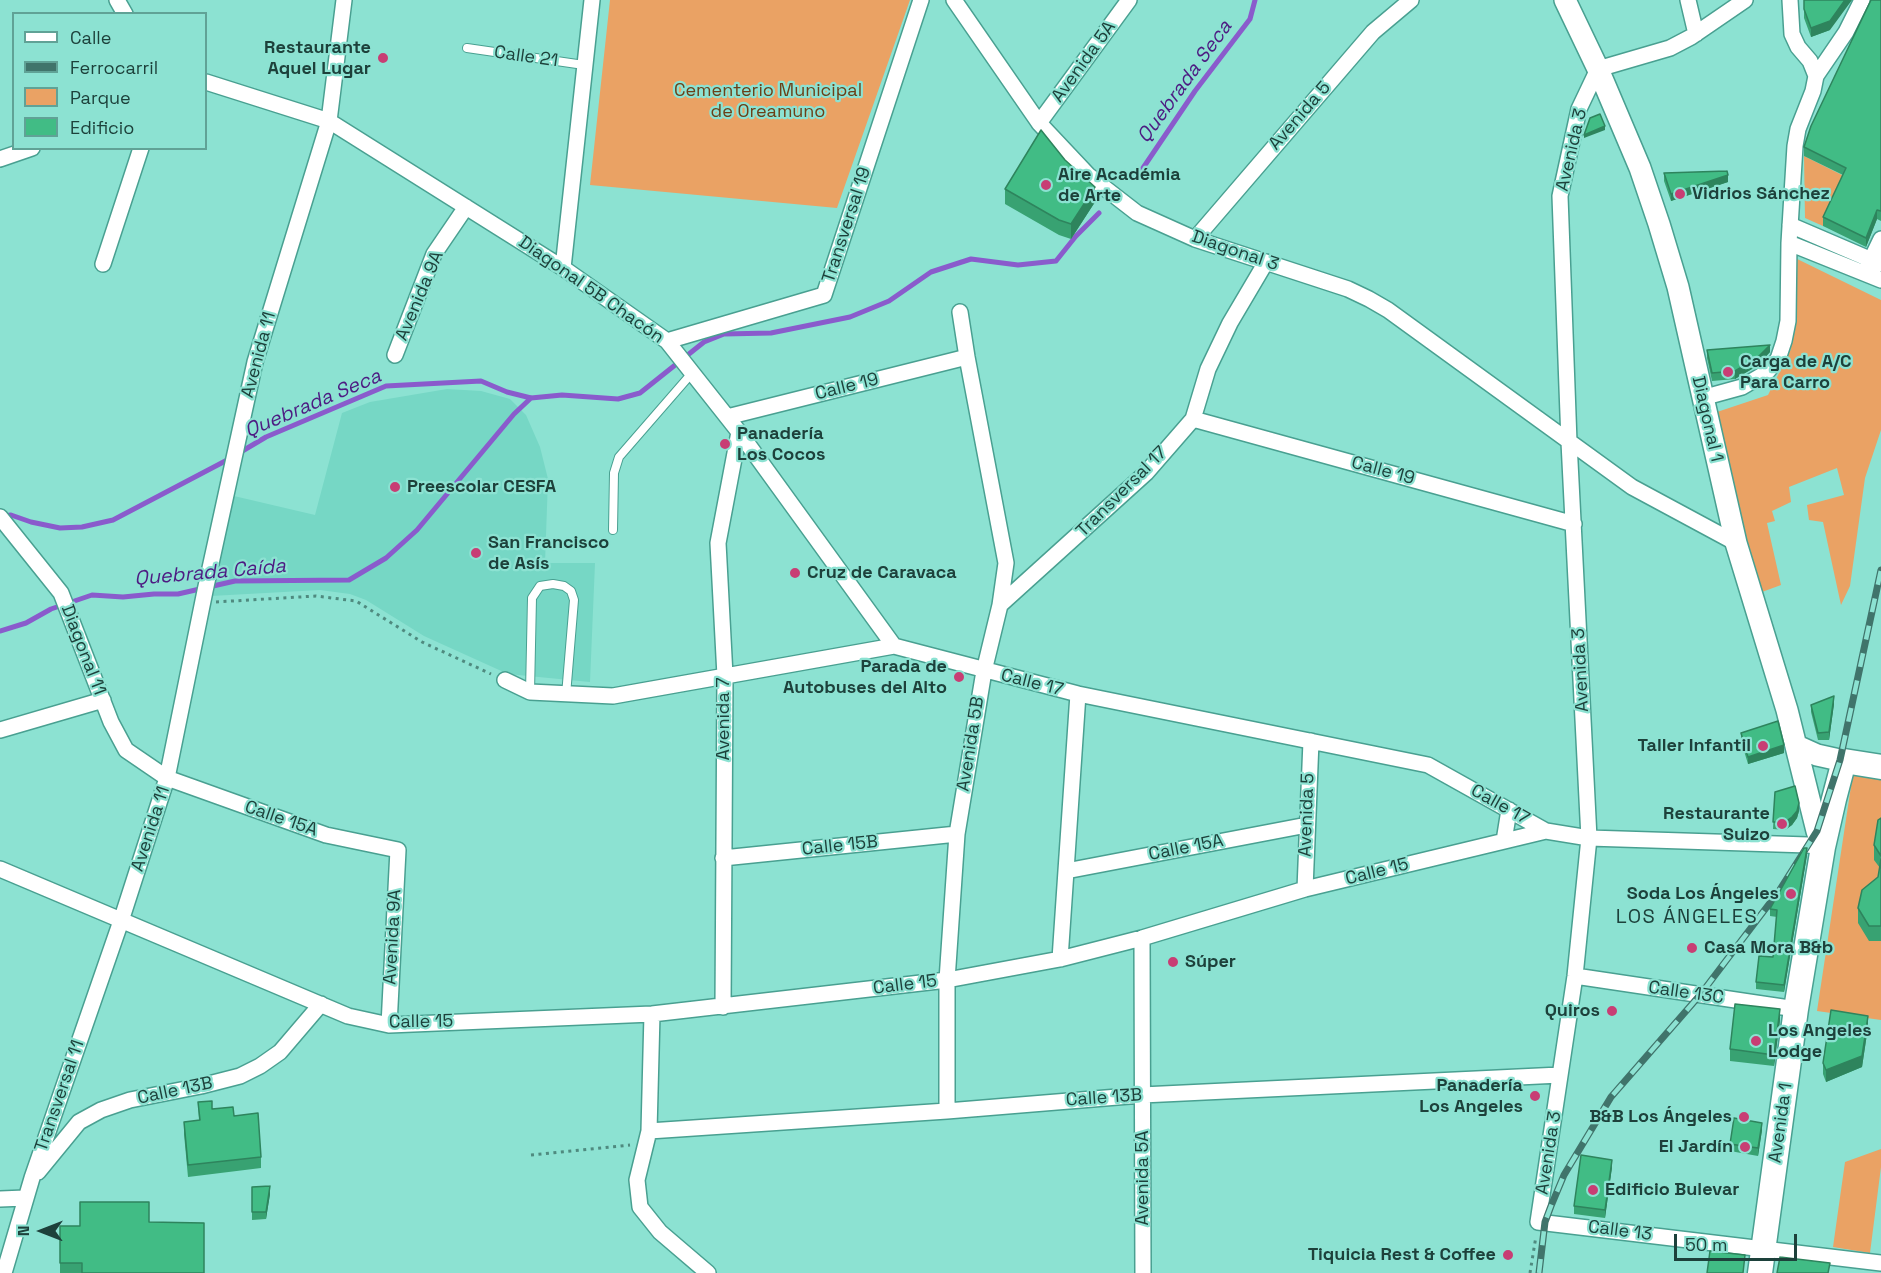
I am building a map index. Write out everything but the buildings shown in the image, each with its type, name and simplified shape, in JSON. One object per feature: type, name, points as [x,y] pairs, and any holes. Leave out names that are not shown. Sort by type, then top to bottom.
[{"type":"main road","name":"Diagonal 1","points":[[1565,0],[1598,69],[1640,168],[1659,224],[1678,288],[1736,543],[1797,746],[1817,831],[1823,847]]},
{"type":"main road","points":[[1797,746],[1817,755],[1881,767]]},
{"type":"main road","name":"Avenida 1","points":[[1760,1273],[1796,1009],[1823,847],[1844,761]]},
{"type":"street","name":"Avenida 11","points":[[121,921],[167,778],[255,362],[329,121],[344,0]]},
{"type":"street","points":[[563,268],[592,0]]},
{"type":"street","name":"Transversal 19","points":[[667,341],[824,295],[921,0]]},
{"type":"street","name":"Diagonal 3","points":[[954,0],[1039,123],[1088,174],[1137,213],[1195,239],[1348,289],[1369,299],[1388,310],[1569,442]]},
{"type":"street","name":"Avenida 5A","points":[[1039,123],[1129,0]]},
{"type":"street","name":"Avenida 5","points":[[1195,239],[1373,32],[1411,0]]},
{"type":"street","points":[[1688,0],[1696,34]]},
{"type":"street","points":[[1598,69],[1670,48],[1696,34],[1745,0]]},
{"type":"street","points":[[1790,0],[1792,34],[1798,47],[1810,61],[1816,76]]},
{"type":"street","points":[[1702,398],[1742,387],[1756,380],[1766,374],[1778,359],[1788,321],[1789,243],[1798,129],[1813,91],[1816,76],[1846,32],[1862,0]]},
{"type":"street","name":"Avenida 3","points":[[1538,1222],[1575,976],[1589,838],[1569,442],[1560,196],[1579,109],[1598,69]]},
{"type":"street","name":"Diagonal 5B Chacón","points":[[207,84],[329,121],[563,268],[667,341],[739,432],[894,646]]},
{"type":"street","points":[[0,159],[26,150]]},
{"type":"street","points":[[103,264],[140,150]]},
{"type":"street","name":"Avenida 9A","points":[[395,355],[434,254],[466,207]]},
{"type":"street","points":[[1790,225],[1872,265],[1881,280]]},
{"type":"street","points":[[1872,265],[1881,239]]},
{"type":"street","points":[[1789,243],[1872,265]]},
{"type":"street","name":"Transversal 17","points":[[1000,605],[1146,473],[1193,418],[1208,369],[1230,323],[1266,262]]},
{"type":"street","name":"Avenida 5B","points":[[947,1111],[947,980],[957,834],[984,671],[1000,605],[1006,563],[960,312]]},
{"type":"street","name":"Calle 19","points":[[727,417],[967,357]]},
{"type":"street","name":"Calle 19","points":[[1193,418],[1574,524]]},
{"type":"street","name":"Avenida 7","points":[[723,1007],[725,676],[718,543],[739,432]]},
{"type":"street","points":[[1569,442],[1632,487],[1736,543]]},
{"type":"street","name":"Diagonal 11","points":[[2,524],[61,593],[111,722],[126,750],[167,778]]},
{"type":"street","name":"Calle 17","points":[[505,680],[530,692],[613,696],[894,646],[1078,694],[1428,765],[1546,831]]},
{"type":"street","points":[[1060,959],[1078,694]]},
{"type":"street","points":[[0,730],[103,700]]},
{"type":"street","name":"Avenida 5","points":[[1305,889],[1311,741]]},
{"type":"street","name":"Calle 15A","points":[[167,778],[326,835],[398,850]]},
{"type":"street","points":[[1504,841],[1509,810]]},
{"type":"street","name":"Calle 15A","points":[[1066,871],[1306,825]]},
{"type":"street","name":"Calle 15","points":[[0,869],[348,1016],[389,1025],[652,1014],[947,980],[1060,959],[1142,938],[1305,889],[1546,831],[1589,838],[1823,847]]},
{"type":"street","name":"Calle 15B","points":[[723,858],[957,834]]},
{"type":"street","name":"Avenida 9A","points":[[389,1025],[398,850]]},
{"type":"street","name":"Transversal 11","points":[[4,1273],[25,1197],[121,921]]},
{"type":"street","name":"Avenida 5A","points":[[1142,938],[1143,1273]]},
{"type":"street","name":"Calle 13C","points":[[1575,976],[1796,1009]]},
{"type":"street","name":"Calle 13B","points":[[32,1178],[79,1122],[101,1110],[130,1100],[240,1076],[280,1052],[321,1004]]},
{"type":"street","points":[[652,1014],[648,1137],[637,1180],[640,1207],[660,1232],[708,1273]]},
{"type":"street","name":"Calle 13B","points":[[648,1137],[1142,1095],[1560,1075]]},
{"type":"street","points":[[0,1199],[25,1197]]},
{"type":"street","name":"Calle 13","points":[[1538,1222],[1763,1247],[1881,1263]]},
{"type":"lane","name":"Calle 21","points":[[467,48],[584,65]]},
{"type":"lane","points":[[613,530],[614,473],[619,457],[692,373]]},
{"type":"lane","points":[[530,692],[532,598],[540,586],[553,584],[564,586],[571,591],[574,600],[566,695]]},
{"type":"path","points":[[203,603],[316,596],[356,601],[422,642],[505,680]]},
{"type":"path","points":[[531,1155],[648,1137]]},
{"type":"path","points":[[1530,1273],[1538,1222]]},
{"type":"shaded area","points":[[447,389],[481,391],[510,399],[526,415],[540,447],[548,479],[545,563],[595,563],[590,682],[508,674],[424,636],[366,600],[350,594],[320,590],[211,596],[234,496],[315,515],[342,413],[370,402]]},
{"type":"green space","name":"Cementerio Municipal de Oreamuno","points":[[610,0],[910,0],[837,208],[590,185]]},
{"type":"green space","points":[[1804,156],[1846,177],[1823,226],[1805,218]]},
{"type":"green space","points":[[1789,255],[1881,300],[1881,430],[1865,478],[1850,586],[1841,605],[1823,522],[1809,520],[1807,505],[1844,495],[1837,468],[1789,487],[1791,502],[1772,511],[1775,521],[1767,523],[1781,585],[1762,592],[1733,499],[1717,412],[1768,395],[1791,349]]},
{"type":"green space","points":[[1853,773],[1881,777],[1881,871],[1869,940],[1881,941],[1881,1020],[1817,1011]]},
{"type":"green space","points":[[1881,1149],[1881,1167],[1870,1253],[1833,1247],[1845,1162]]},
{"type":"waterway","name":"Quebrada Seca","points":[[1133,179],[1143,168],[1195,91],[1250,19],[1255,0]]},
{"type":"waterway","name":"Quebrada Seca","points":[[239,453],[266,437],[386,386],[481,381],[507,392],[531,398],[562,395],[618,399],[640,393],[704,342],[724,334],[771,333],[850,317],[889,301],[931,272],[971,259],[1018,265],[1056,261],[1099,213]]},
{"type":"waterway","name":"Quebrada Caída","points":[[0,631],[26,623],[51,609],[92,595],[123,597],[178,594],[235,581],[349,580],[386,558],[417,530],[514,414],[531,398]]},
{"type":"waterway","name":"Quebrada Seca","points":[[3,516],[11,515],[60,528],[82,527],[113,520],[231,458]]},
{"type":"railway","points":[[1539,1273],[1545,1222],[1551,1206],[1564,1175],[1611,1097],[1700,995],[1779,891],[1817,831],[1840,760],[1881,570]]},
{"type":"place","name":"Restaurante Aquel Lugar","points":[[383,58]]},
{"type":"place","name":"Aire Académia de Arte","points":[[1046,185]]},
{"type":"place","name":"Vidrios Sánchez","points":[[1680,194]]},
{"type":"place","name":"Carga de A/C Para Carro","points":[[1728,372]]},
{"type":"place","name":"Panadería Los Cocos","points":[[725,444]]},
{"type":"place","name":"Preescolar CESFA","points":[[395,487]]},
{"type":"place","name":"San Francisco de Asís","points":[[476,553]]},
{"type":"place","name":"Cruz de Caravaca","points":[[795,573]]},
{"type":"place","name":"Parada de Autobuses del Alto","points":[[959,677]]},
{"type":"place","name":"Taller Infantil","points":[[1763,746]]},
{"type":"place","name":"Restaurante Suizo","points":[[1782,824]]},
{"type":"place","name":"Soda Los Ángeles","points":[[1791,894]]},
{"type":"place","name":"Casa Mora B&b","points":[[1692,948]]},
{"type":"place","name":"Súper","points":[[1173,962]]},
{"type":"place","name":"Quiros","points":[[1612,1011]]},
{"type":"place","name":"Los Angeles Lodge","points":[[1756,1041]]},
{"type":"place","name":"Panadería Los Angeles","points":[[1535,1096]]},
{"type":"place","name":"B&B Los Ángeles","points":[[1744,1117]]},
{"type":"place","name":"El Jardín","points":[[1745,1147]]},
{"type":"place","name":"Edificio Bulevar","points":[[1593,1190]]},
{"type":"place","name":"Tiquicia Rest & Coffee","points":[[1508,1255]]},
{"type":"district","name":"LOS ÁNGELES","points":[[1687,918]]}]
